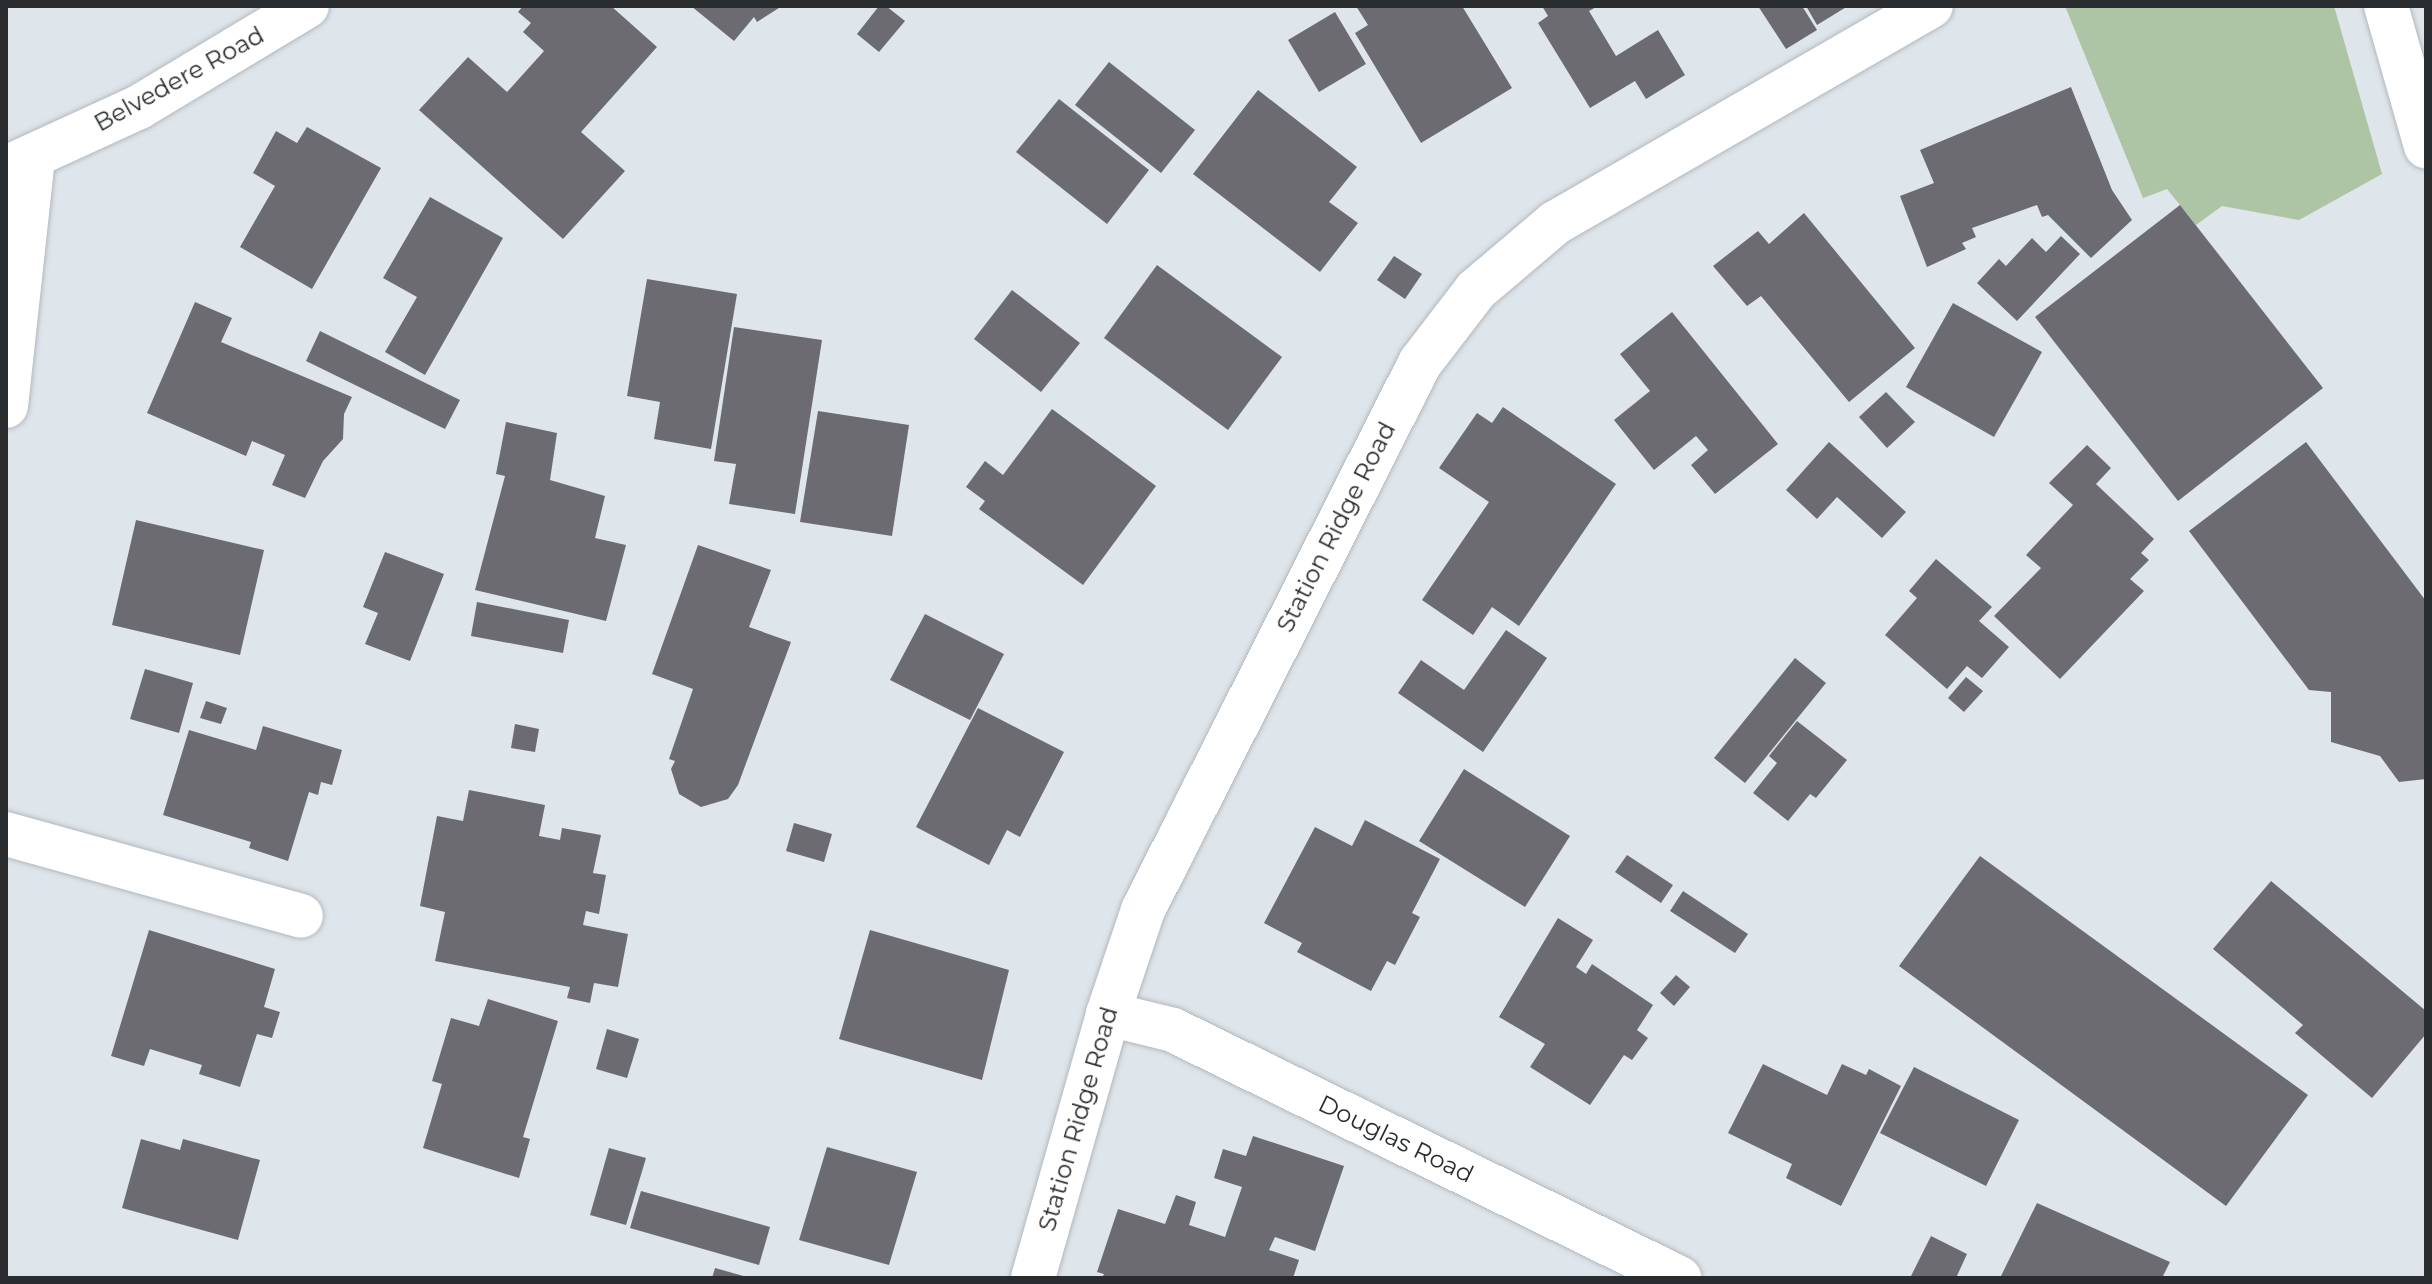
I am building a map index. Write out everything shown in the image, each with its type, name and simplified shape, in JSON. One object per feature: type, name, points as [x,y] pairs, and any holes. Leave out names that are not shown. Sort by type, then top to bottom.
[{"type":"street","name":"Belvedere Road","points":[[19,162],[139,107],[307,6]]},
{"type":"street","name":"Station Ridge Road","points":[[1033,1278],[1108,1014],[1143,910],[1420,363],[1476,290],[1555,223],[1931,6]]},
{"type":"street","points":[[2386,6],[2426,146]]},
{"type":"street","points":[[6,406],[19,162]]},
{"type":"street","points":[[6,834],[301,916]]},
{"type":"street","name":"Douglas Road","points":[[1108,1014],[1173,1030],[1679,1278]]},
{"type":"green space","points":[[2065,6],[2334,6],[2382,174],[2299,220],[2222,206],[2196,225],[2167,189],[2143,198]]},
{"type":"building","points":[[523,6],[611,6],[657,47],[581,132],[625,171],[563,239],[419,110],[468,57],[507,92],[544,51],[523,32],[531,23],[518,12]]},
{"type":"building","points":[[691,6],[782,6],[757,22],[754,17],[734,41]]},
{"type":"building","points":[[879,6],[886,6],[905,21],[879,52],[857,34]]},
{"type":"building","points":[[1356,6],[1462,6],[1512,88],[1421,143],[1355,33],[1368,25]]},
{"type":"building","points":[[1542,6],[1598,6],[1589,11],[1616,56],[1658,30],[1685,75],[1646,99],[1635,81],[1590,108],[1538,23],[1548,16]]},
{"type":"building","points":[[1758,6],[1802,6],[1817,30],[1786,49]]},
{"type":"building","points":[[1806,6],[1848,6],[1817,25]]},
{"type":"building","points":[[1335,12],[1366,64],[1319,92],[1288,40]]},
{"type":"building","points":[[1109,62],[1195,130],[1161,173],[1075,105]]},
{"type":"building","points":[[2071,87],[2112,190],[2132,220],[2091,258],[2048,215],[2042,217],[2037,205],[1972,228],[1976,237],[1962,243],[1966,249],[1927,267],[1900,196],[1934,183],[1920,150]]},
{"type":"building","points":[[1258,90],[1357,167],[1329,202],[1358,223],[1320,272],[1193,174]]},
{"type":"building","points":[[1059,99],[1149,170],[1107,224],[1016,152]]},
{"type":"building","points":[[307,127],[381,168],[312,289],[240,247],[275,186],[253,173],[276,131],[297,143]]},
{"type":"building","points":[[430,197],[503,238],[425,375],[385,352],[417,297],[383,278]]},
{"type":"building","points":[[2180,205],[2323,388],[2178,501],[2035,317]]},
{"type":"building","points":[[1804,213],[1915,348],[1849,402],[1761,296],[1747,306],[1713,266],[1758,231],[1769,244]]},
{"type":"building","points":[[2061,236],[2080,254],[2017,321],[1977,283],[1999,259],[2006,266],[2032,238],[2046,252]]},
{"type":"building","points":[[1394,256],[1422,274],[1405,299],[1377,280]]},
{"type":"building","points":[[1157,265],[1282,357],[1228,430],[1104,338]]},
{"type":"building","points":[[647,279],[737,294],[711,449],[654,439],[660,402],[627,396]]},
{"type":"building","points":[[1012,290],[1080,343],[1041,392],[974,339]]},
{"type":"building","points":[[195,302],[232,318],[221,342],[352,397],[344,414],[343,439],[323,461],[305,498],[272,485],[285,455],[252,441],[246,456],[147,413]]},
{"type":"building","points":[[1953,303],[2042,352],[1994,437],[1906,387]]},
{"type":"building","points":[[1672,312],[1778,444],[1715,494],[1691,465],[1708,450],[1696,436],[1654,470],[1614,420],[1650,391],[1620,354]]},
{"type":"building","points":[[734,327],[822,340],[795,514],[729,504],[736,464],[714,461]]},
{"type":"building","points":[[320,331],[460,400],[445,429],[306,361]]},
{"type":"building","points":[[1886,392],[1915,422],[1887,448],[1859,417]]},
{"type":"building","points":[[1503,407],[1616,484],[1519,626],[1492,607],[1473,635],[1422,600],[1489,502],[1439,468],[1477,413],[1492,423]]},
{"type":"building","points":[[1052,409],[1156,486],[1083,585],[979,509],[985,501],[966,487],[985,461],[1003,475]]},
{"type":"building","points":[[818,411],[909,425],[892,536],[800,522]]},
{"type":"building","points":[[506,422],[557,433],[550,480],[605,496],[595,538],[626,545],[606,621],[475,590],[505,476],[496,474]]},
{"type":"building","points":[[1829,442],[1906,512],[1882,538],[1837,497],[1817,519],[1786,490]]},
{"type":"building","points":[[2306,442],[2426,601],[2426,779],[2399,782],[2380,756],[2331,742],[2331,692],[2309,690],[2189,531]]},
{"type":"building","points":[[2087,445],[2111,468],[2096,484],[2154,539],[2141,553],[2149,560],[2130,579],[2144,591],[2060,679],[1994,616],[2041,568],[2026,555],[2073,505],[2049,483]]},
{"type":"building","points":[[136,520],[264,550],[240,655],[112,625]]},
{"type":"building","points":[[698,545],[771,570],[749,627],[791,642],[738,785],[728,799],[701,807],[679,794],[671,769],[675,761],[669,759],[693,689],[652,674]]},
{"type":"building","points":[[385,552],[444,574],[410,661],[365,644],[378,613],[363,607]]},
{"type":"building","points":[[1936,559],[1992,607],[1979,621],[2009,647],[1982,678],[1967,666],[1947,689],[1885,635],[1917,598],[1909,591]]},
{"type":"building","points":[[477,602],[569,620],[563,653],[471,636]]},
{"type":"building","points":[[925,614],[1004,654],[970,720],[890,680]]},
{"type":"building","points":[[1506,630],[1547,658],[1483,752],[1398,693],[1421,660],[1464,690]]},
{"type":"building","points":[[1795,658],[1826,683],[1745,783],[1714,758]]},
{"type":"building","points":[[145,669],[193,683],[179,733],[130,719]]},
{"type":"building","points":[[1966,677],[1983,691],[1964,712],[1948,698]]},
{"type":"building","points":[[206,701],[227,708],[221,724],[200,718]]},
{"type":"building","points":[[978,708],[1064,752],[1020,837],[1007,830],[989,865],[916,827]]},
{"type":"building","points":[[1797,721],[1847,760],[1816,798],[1810,794],[1788,821],[1753,793],[1777,763],[1769,756]]},
{"type":"building","points":[[515,724],[539,729],[535,752],[511,748]]},
{"type":"building","points":[[263,726],[342,750],[332,785],[321,782],[318,795],[309,792],[288,861],[249,848],[251,842],[163,815],[189,730],[256,750]]},
{"type":"building","points":[[1464,769],[1570,836],[1525,907],[1419,841]]},
{"type":"building","points":[[469,790],[545,805],[539,836],[560,840],[562,828],[601,835],[593,873],[606,875],[599,914],[586,911],[583,925],[628,934],[618,987],[594,983],[590,1003],[567,998],[570,987],[435,961],[445,912],[420,906],[437,816],[463,821]]},
{"type":"building","points":[[1365,820],[1440,859],[1412,913],[1420,917],[1395,965],[1387,961],[1371,991],[1297,952],[1302,943],[1264,923],[1315,827],[1352,846]]},
{"type":"building","points":[[794,823],[832,834],[824,862],[786,851]]},
{"type":"building","points":[[1627,855],[1673,885],[1661,903],[1615,872]]},
{"type":"building","points":[[1980,856],[2308,1095],[2226,1206],[1899,966]]},
{"type":"building","points":[[2271,881],[2426,1011],[2426,1034],[2372,1098],[2295,1033],[2303,1025],[2213,949]]},
{"type":"building","points":[[1683,891],[1748,934],[1735,953],[1670,911]]},
{"type":"building","points":[[1558,918],[1593,940],[1576,967],[1586,974],[1592,964],[1653,1005],[1637,1030],[1648,1038],[1632,1060],[1624,1055],[1590,1105],[1530,1067],[1545,1044],[1499,1017]]},
{"type":"building","points":[[149,930],[275,969],[264,1007],[280,1012],[272,1038],[257,1034],[240,1087],[199,1074],[202,1065],[150,1049],[144,1066],[111,1056]]},
{"type":"building","points":[[870,930],[1009,970],[982,1080],[839,1039]]},
{"type":"building","points":[[1676,975],[1690,987],[1674,1006],[1660,993]]},
{"type":"building","points":[[488,999],[558,1021],[523,1137],[530,1139],[519,1178],[423,1148],[442,1084],[432,1081],[451,1018],[479,1026]]},
{"type":"building","points":[[607,1029],[639,1039],[627,1078],[596,1069]]},
{"type":"building","points":[[1763,1064],[1827,1095],[1842,1064],[1866,1075],[1869,1069],[1901,1086],[1841,1206],[1786,1178],[1792,1164],[1728,1133]]},
{"type":"building","points":[[1914,1067],[2019,1120],[1986,1186],[1880,1133]]},
{"type":"building","points":[[1253,1136],[1344,1166],[1315,1251],[1275,1237],[1269,1250],[1299,1260],[1293,1278],[1102,1278],[1104,1274],[1097,1272],[1118,1209],[1165,1224],[1176,1195],[1196,1202],[1189,1225],[1225,1237],[1242,1187],[1214,1178],[1223,1149],[1246,1156]]},
{"type":"building","points":[[141,1139],[180,1150],[183,1139],[260,1160],[238,1240],[122,1208]]},
{"type":"building","points":[[827,1147],[917,1172],[889,1265],[799,1240]]},
{"type":"building","points":[[609,1148],[646,1158],[626,1225],[590,1215]]},
{"type":"building","points":[[641,1191],[770,1227],[759,1265],[630,1228]]},
{"type":"building","points":[[2037,1203],[2170,1262],[2162,1278],[2000,1278]]},
{"type":"building","points":[[1931,1236],[1967,1254],[1956,1278],[1910,1278]]},
{"type":"building","points":[[715,1268],[747,1277],[747,1278],[712,1278]]}]
